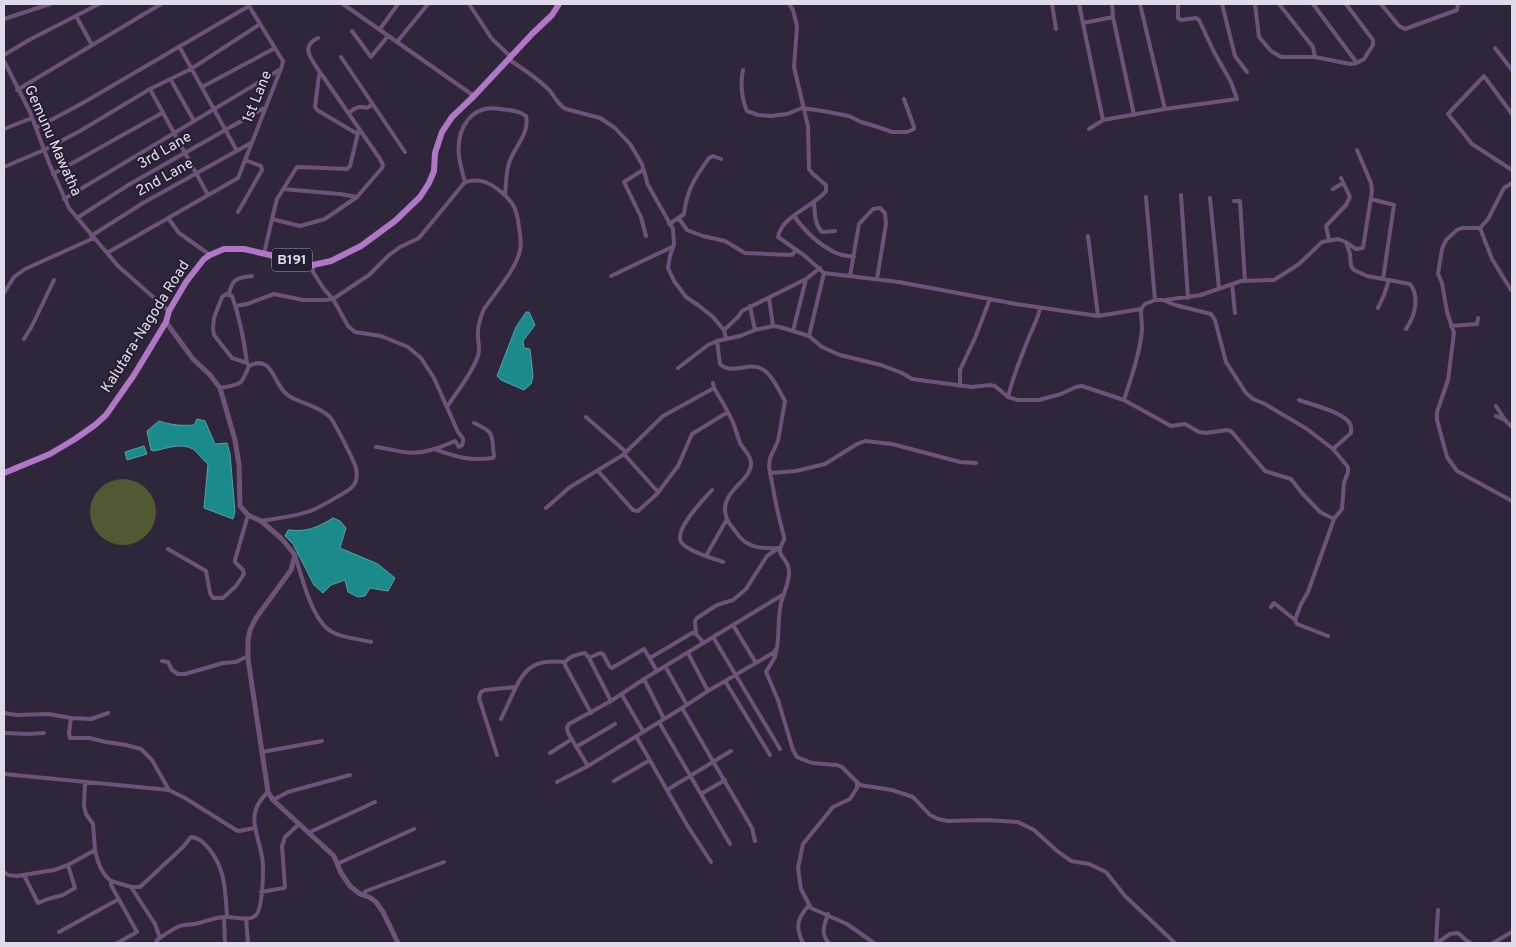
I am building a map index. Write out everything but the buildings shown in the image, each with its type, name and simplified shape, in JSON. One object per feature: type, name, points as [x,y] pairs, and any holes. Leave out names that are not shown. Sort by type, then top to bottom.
[{"type":"main road","name":"Kalutara-Nagoda Road","points":[[4,473],[50,454],[82,434],[106,415],[134,375],[166,322],[169,311],[186,282],[204,259],[210,255],[224,249],[244,249],[313,265],[331,261],[361,246],[395,221],[420,197],[429,183],[434,171],[435,153],[446,125],[458,110],[474,96],[552,15],[559,4]]},
{"type":"street","points":[[4,19],[50,4]]},
{"type":"street","points":[[4,55],[99,4]]},
{"type":"street","points":[[18,90],[161,4]]},
{"type":"street","points":[[343,4],[474,96]]},
{"type":"street","points":[[380,30],[398,4]]},
{"type":"street","points":[[398,42],[428,4]]},
{"type":"street","points":[[469,4],[492,39],[509,58],[549,90],[561,106],[600,118],[615,128],[630,144],[642,164],[648,185],[673,229],[674,244],[668,268],[674,281],[686,297],[698,304],[713,317],[724,330],[726,340]]},
{"type":"street","points":[[789,4],[793,10],[797,26],[794,67],[805,109],[810,142],[810,169],[826,185],[826,191],[820,199],[802,209],[780,229],[778,237],[824,273],[898,282],[1040,308],[1098,316],[1141,309],[1146,304],[1155,300],[1188,298],[1240,280],[1274,280],[1299,264],[1322,242],[1338,239],[1356,249],[1363,248],[1372,191],[1357,150]]},
{"type":"street","points":[[1052,4],[1056,29]]},
{"type":"street","points":[[1079,4],[1103,120]]},
{"type":"street","points":[[1119,4],[1112,4],[1113,16],[1134,115]]},
{"type":"street","points":[[1140,4],[1165,109]]},
{"type":"street","points":[[1089,129],[1103,120],[1237,99],[1231,82],[1199,20],[1196,18],[1181,20],[1178,18],[1178,4]]},
{"type":"street","points":[[1222,4],[1234,56],[1247,72]]},
{"type":"street","points":[[1255,4],[1259,37],[1271,51],[1281,58],[1314,58],[1350,64],[1364,59],[1373,45],[1373,40],[1346,4]]},
{"type":"street","points":[[1279,4],[1313,47],[1314,58]]},
{"type":"street","points":[[1313,4],[1357,63]]},
{"type":"street","points":[[1381,4],[1399,26],[1405,29],[1457,10],[1458,4]]},
{"type":"street","name":"1st Lane","points":[[36,128],[81,104],[249,6],[283,61],[238,178],[107,253]]},
{"type":"street","points":[[76,16],[92,45]]},
{"type":"street","points":[[1083,23],[1113,16]]},
{"type":"street","points":[[4,167],[44,150],[80,131],[150,89],[171,80],[260,24]]},
{"type":"street","points":[[352,31],[371,57],[388,36]]},
{"type":"street","points":[[272,219],[297,226],[309,224],[334,214],[357,197],[383,165],[359,132],[308,53],[308,48],[313,40],[318,38]]},
{"type":"street","points":[[179,46],[237,151]]},
{"type":"street","points":[[202,87],[275,48]]},
{"type":"street","points":[[1495,48],[1512,70]]},
{"type":"street","points":[[341,57],[405,152]]},
{"type":"street","name":"Gemunu Mawatha","points":[[4,61],[32,118],[64,199],[92,237],[118,266],[169,311]]},
{"type":"street","points":[[64,199],[281,69]]},
{"type":"street","points":[[743,70],[741,79],[744,106],[747,111],[758,114],[771,116],[787,114],[802,108],[849,116],[892,132],[907,132],[914,129],[914,127],[904,99]]},
{"type":"street","points":[[322,74],[318,76],[316,110],[354,132],[359,132]]},
{"type":"street","points":[[1512,114],[1484,76],[1448,114],[1472,144],[1512,170]]},
{"type":"street","points":[[171,80],[194,121]]},
{"type":"street","points":[[150,89],[208,195]]},
{"type":"street","points":[[348,113],[358,107],[368,108],[372,103]]},
{"type":"street","name":"3rd Lane","points":[[77,218],[130,184],[266,107]]},
{"type":"street","points":[[465,182],[459,155],[460,134],[463,126],[475,113],[482,109],[494,108],[521,112],[526,116],[526,128],[522,141],[509,162],[505,195]]},
{"type":"street","points":[[53,174],[162,113]]},
{"type":"street","points":[[4,129],[32,118]]},
{"type":"street","points":[[264,254],[277,199],[297,167],[347,169],[350,166],[359,132]]},
{"type":"street","name":"2nd Lane","points":[[4,293],[14,277],[25,269],[92,237],[143,203],[251,143]]},
{"type":"street","points":[[670,224],[684,214],[685,201],[690,187],[709,158],[713,156],[721,159]]},
{"type":"street","points":[[238,212],[262,170],[261,166],[245,160]]},
{"type":"street","points":[[643,170],[624,182],[641,217],[646,236]]},
{"type":"street","points":[[1330,240],[1326,226],[1346,205],[1350,197],[1341,178]]},
{"type":"street","points":[[236,306],[274,294],[303,300],[333,299],[369,275],[400,247],[419,238],[465,182],[483,180],[505,195],[516,208],[521,249],[517,261],[484,309],[478,332],[480,348],[478,356],[467,377],[447,407]]},
{"type":"street","points":[[1333,189],[1343,182]]},
{"type":"street","points":[[1512,183],[1504,188],[1488,219],[1480,228],[1462,228],[1457,230],[1446,240],[1442,249],[1438,274],[1454,333],[1448,380],[1437,412],[1437,420],[1446,456],[1457,471],[1464,477],[1512,501]]},
{"type":"street","points":[[283,189],[357,197]]},
{"type":"street","points":[[1181,195],[1188,298]]},
{"type":"street","points":[[1146,197],[1155,300]]},
{"type":"street","points":[[1210,198],[1219,288]]},
{"type":"street","points":[[1371,199],[1394,205],[1383,279]]},
{"type":"street","points":[[1234,201],[1240,201],[1245,281]]},
{"type":"street","points":[[814,202],[818,228],[822,232],[835,231]]},
{"type":"street","points":[[850,276],[859,224],[873,209],[880,208],[885,213],[886,224],[877,280]]},
{"type":"street","points":[[794,216],[801,226],[835,253],[854,257]]},
{"type":"street","points":[[168,218],[179,234],[210,255]]},
{"type":"street","points":[[677,219],[680,220],[687,230],[725,242],[744,253],[792,255],[796,250]]},
{"type":"street","points":[[1480,228],[1492,259],[1512,289]]},
{"type":"street","points":[[1088,236],[1098,316]]},
{"type":"street","points":[[1346,242],[1350,254],[1350,266],[1354,270],[1367,276],[1410,284],[1414,290],[1414,314],[1406,329]]},
{"type":"street","points":[[611,276],[672,247]]},
{"type":"street","points":[[313,265],[314,272],[324,289],[333,299],[348,326],[354,332],[381,336],[408,347],[421,358],[434,378],[464,442],[459,446],[454,441],[434,449],[416,452],[376,447]]},
{"type":"street","points":[[724,330],[742,311],[806,279],[820,268]]},
{"type":"street","points":[[809,336],[824,273]]},
{"type":"street","points":[[229,294],[234,280],[252,276]]},
{"type":"street","points":[[793,331],[806,279]]},
{"type":"street","points":[[24,339],[54,280]]},
{"type":"street","points":[[1378,308],[1389,280]]},
{"type":"street","points":[[1232,284],[1235,313]]},
{"type":"street","points":[[220,388],[243,382],[248,364],[236,306],[232,296],[229,294]]},
{"type":"street","points":[[229,294],[222,297],[214,318],[214,335],[232,358],[248,364],[261,362],[268,366],[283,391],[329,417],[335,424],[356,468],[357,477],[354,485],[348,491],[311,511],[261,521]]},
{"type":"street","points":[[769,298],[773,326]]},
{"type":"street","points":[[960,386],[960,370],[976,338],[990,299]]},
{"type":"street","points":[[1163,300],[1175,306],[1211,314],[1215,320],[1226,362],[1246,393],[1253,399],[1307,429],[1333,449],[1348,467],[1342,508],[1334,519],[1308,592],[1295,620]]},
{"type":"street","points":[[750,306],[755,330]]},
{"type":"street","points":[[1008,397],[1014,372],[1038,318],[1040,308]]},
{"type":"street","points":[[1124,400],[1138,352],[1142,330],[1141,309]]},
{"type":"street","points":[[1452,326],[1477,324],[1478,318]]},
{"type":"street","points":[[166,322],[193,359],[210,375],[220,388],[239,465],[240,506],[248,515],[261,521],[281,538],[295,555],[314,610],[324,627],[334,633],[371,642]]},
{"type":"street","points":[[678,368],[708,345],[717,341],[773,326],[809,336],[822,347],[840,355],[881,365],[912,379],[972,387],[990,385],[995,386],[1008,397],[1018,400],[1039,400],[1082,386],[1124,400],[1174,427],[1184,424],[1199,432],[1227,430],[1231,432],[1265,471],[1291,479],[1320,512],[1334,519]]},
{"type":"street","points":[[704,643],[696,634],[695,621],[697,618],[717,606],[733,600],[746,589],[767,556],[779,548],[784,540],[769,467],[770,458],[778,441],[785,401],[764,370],[751,366],[730,370],[722,366],[720,364],[717,341]]},
{"type":"street","points":[[546,508],[570,487],[625,453],[663,416],[714,385],[751,463],[749,472],[729,496],[726,506],[727,518],[740,539],[746,544],[766,549],[779,548]]},
{"type":"street","points":[[1299,400],[1329,410],[1348,421],[1351,426],[1351,433],[1333,449]]},
{"type":"street","points":[[1496,406],[1512,427]]},
{"type":"street","points":[[598,471],[635,511],[638,511],[658,492],[678,466],[692,434],[728,412]]},
{"type":"street","points":[[1496,416],[1505,420]]},
{"type":"street","points":[[586,417],[625,453],[658,492]]},
{"type":"street","points":[[434,449],[458,457],[476,460],[493,458],[489,430],[474,424]]},
{"type":"street","points":[[770,473],[796,471],[825,464],[857,444],[866,441],[892,444],[960,462],[976,463]]},
{"type":"street","points":[[712,490],[683,526],[680,536],[682,543],[689,548],[723,562]]},
{"type":"street","points":[[168,549],[206,571],[210,593],[213,598],[223,598],[236,586],[244,574],[235,560],[248,515]]},
{"type":"street","points":[[706,556],[727,518]]},
{"type":"street","points":[[779,548],[779,552],[788,565],[788,582],[780,608],[777,652],[766,672],[778,700],[793,750],[797,757],[812,763],[842,767],[857,784],[865,787],[892,790],[913,797],[930,815],[938,819],[948,821],[1018,822],[1034,830],[1056,850],[1071,860],[1089,864],[1106,872],[1125,896],[1175,943]]},
{"type":"street","points":[[295,555],[291,570],[256,618],[250,630],[248,640],[248,656],[268,792],[273,800],[334,856],[350,886],[376,902],[398,943]]},
{"type":"street","points":[[588,766],[567,728],[570,724],[611,701],[784,594]]},
{"type":"street","points":[[1272,608],[1274,603],[1298,624],[1328,636]]},
{"type":"street","points":[[733,625],[756,662]]},
{"type":"street","points":[[650,658],[692,633],[696,634]]},
{"type":"street","points":[[713,637],[780,749]]},
{"type":"street","points":[[557,782],[588,766],[773,653],[777,648]]},
{"type":"street","points":[[589,658],[600,653],[603,654],[612,668],[644,649],[657,671]]},
{"type":"street","points":[[501,720],[522,675],[538,662],[565,662],[584,653],[589,658],[611,701]]},
{"type":"street","points":[[688,653],[708,691]]},
{"type":"street","points":[[162,661],[168,662],[172,670],[178,674],[185,674],[223,663],[236,662],[248,656]]},
{"type":"street","points":[[565,662],[591,713]]},
{"type":"street","points":[[665,666],[687,705]]},
{"type":"street","points":[[644,679],[664,719]]},
{"type":"street","points":[[725,681],[770,755]]},
{"type":"street","points":[[497,755],[480,698],[481,692],[516,687]]},
{"type":"street","points":[[622,694],[643,731]]},
{"type":"street","points":[[682,708],[752,828],[755,841]]},
{"type":"street","points":[[4,713],[17,715],[48,714],[91,720],[108,713]]},
{"type":"street","points":[[71,718],[70,738],[89,738],[141,749],[152,760],[169,790]]},
{"type":"street","points":[[659,722],[730,844]]},
{"type":"street","points":[[576,747],[615,724]]},
{"type":"street","points":[[4,733],[44,733]]},
{"type":"street","points":[[636,736],[687,825],[711,862]]},
{"type":"street","points":[[550,753],[572,739]]},
{"type":"street","points":[[262,752],[322,741]]},
{"type":"street","points":[[667,790],[730,751]]},
{"type":"street","points":[[614,781],[650,760]]},
{"type":"street","points":[[4,774],[169,790],[236,830],[254,828]]},
{"type":"street","points":[[273,800],[288,792],[350,774]]},
{"type":"street","points":[[701,794],[725,780]]},
{"type":"street","points":[[85,782],[84,806],[86,814],[93,824],[98,864],[104,875],[111,880],[131,887],[140,887],[183,848],[191,837],[198,838],[206,845],[218,861],[224,880],[225,942],[219,943]]},
{"type":"street","points":[[857,784],[857,788],[850,799],[833,807],[804,844],[798,868],[801,889],[811,908],[847,924],[874,943]]},
{"type":"street","points":[[156,943],[157,940],[181,926],[225,917],[254,917],[259,912],[261,903],[262,856],[254,828],[255,814],[259,804],[268,792]]},
{"type":"street","points":[[308,833],[375,802]]},
{"type":"street","points":[[261,892],[286,887],[282,846],[285,837],[299,824]]},
{"type":"street","points":[[337,864],[414,829]]},
{"type":"street","points":[[4,872],[12,876],[54,870],[68,866],[95,850]]},
{"type":"street","points":[[362,895],[366,890],[444,862]]},
{"type":"street","points":[[24,875],[38,903],[63,895],[75,888],[68,866]]},
{"type":"street","points":[[111,880],[111,885],[138,932],[117,943]]},
{"type":"street","points":[[131,887],[154,924],[160,938]]},
{"type":"street","points":[[59,932],[119,898]]},
{"type":"street","points":[[803,943],[798,934],[797,927],[800,918],[809,905]]},
{"type":"street","points":[[1438,910],[1436,943],[1450,934],[1458,933],[1471,943]]},
{"type":"street","points":[[828,914],[822,932],[829,943]]},
{"type":"street","points":[[246,918],[248,943]]},
{"type":"street","points":[[1493,943],[1512,932]]},
{"type":"shaded area","points":[[526,312],[529,312],[535,325],[523,341],[524,348],[530,349],[533,376],[531,384],[524,390],[501,380],[497,376],[516,327]]},
{"type":"shaded area","points":[[197,419],[205,421],[215,444],[227,443],[230,454],[235,512],[233,519],[204,508],[208,464],[193,449],[183,446],[151,450],[147,431],[159,421],[180,425],[194,425]]},
{"type":"shaded area","points":[[144,446],[147,454],[127,460],[125,452]]},
{"type":"shaded area","points":[[123,479],[136,482],[146,489],[153,499],[156,512],[153,525],[146,535],[136,542],[123,545],[110,542],[100,535],[93,525],[90,512],[93,499],[100,489],[110,482]]},
{"type":"shaded area","points":[[333,518],[340,521],[346,528],[340,548],[378,564],[395,578],[388,591],[370,588],[365,596],[358,597],[348,592],[345,580],[331,585],[323,593],[314,585],[293,544],[285,536],[288,530],[312,528]]}]
